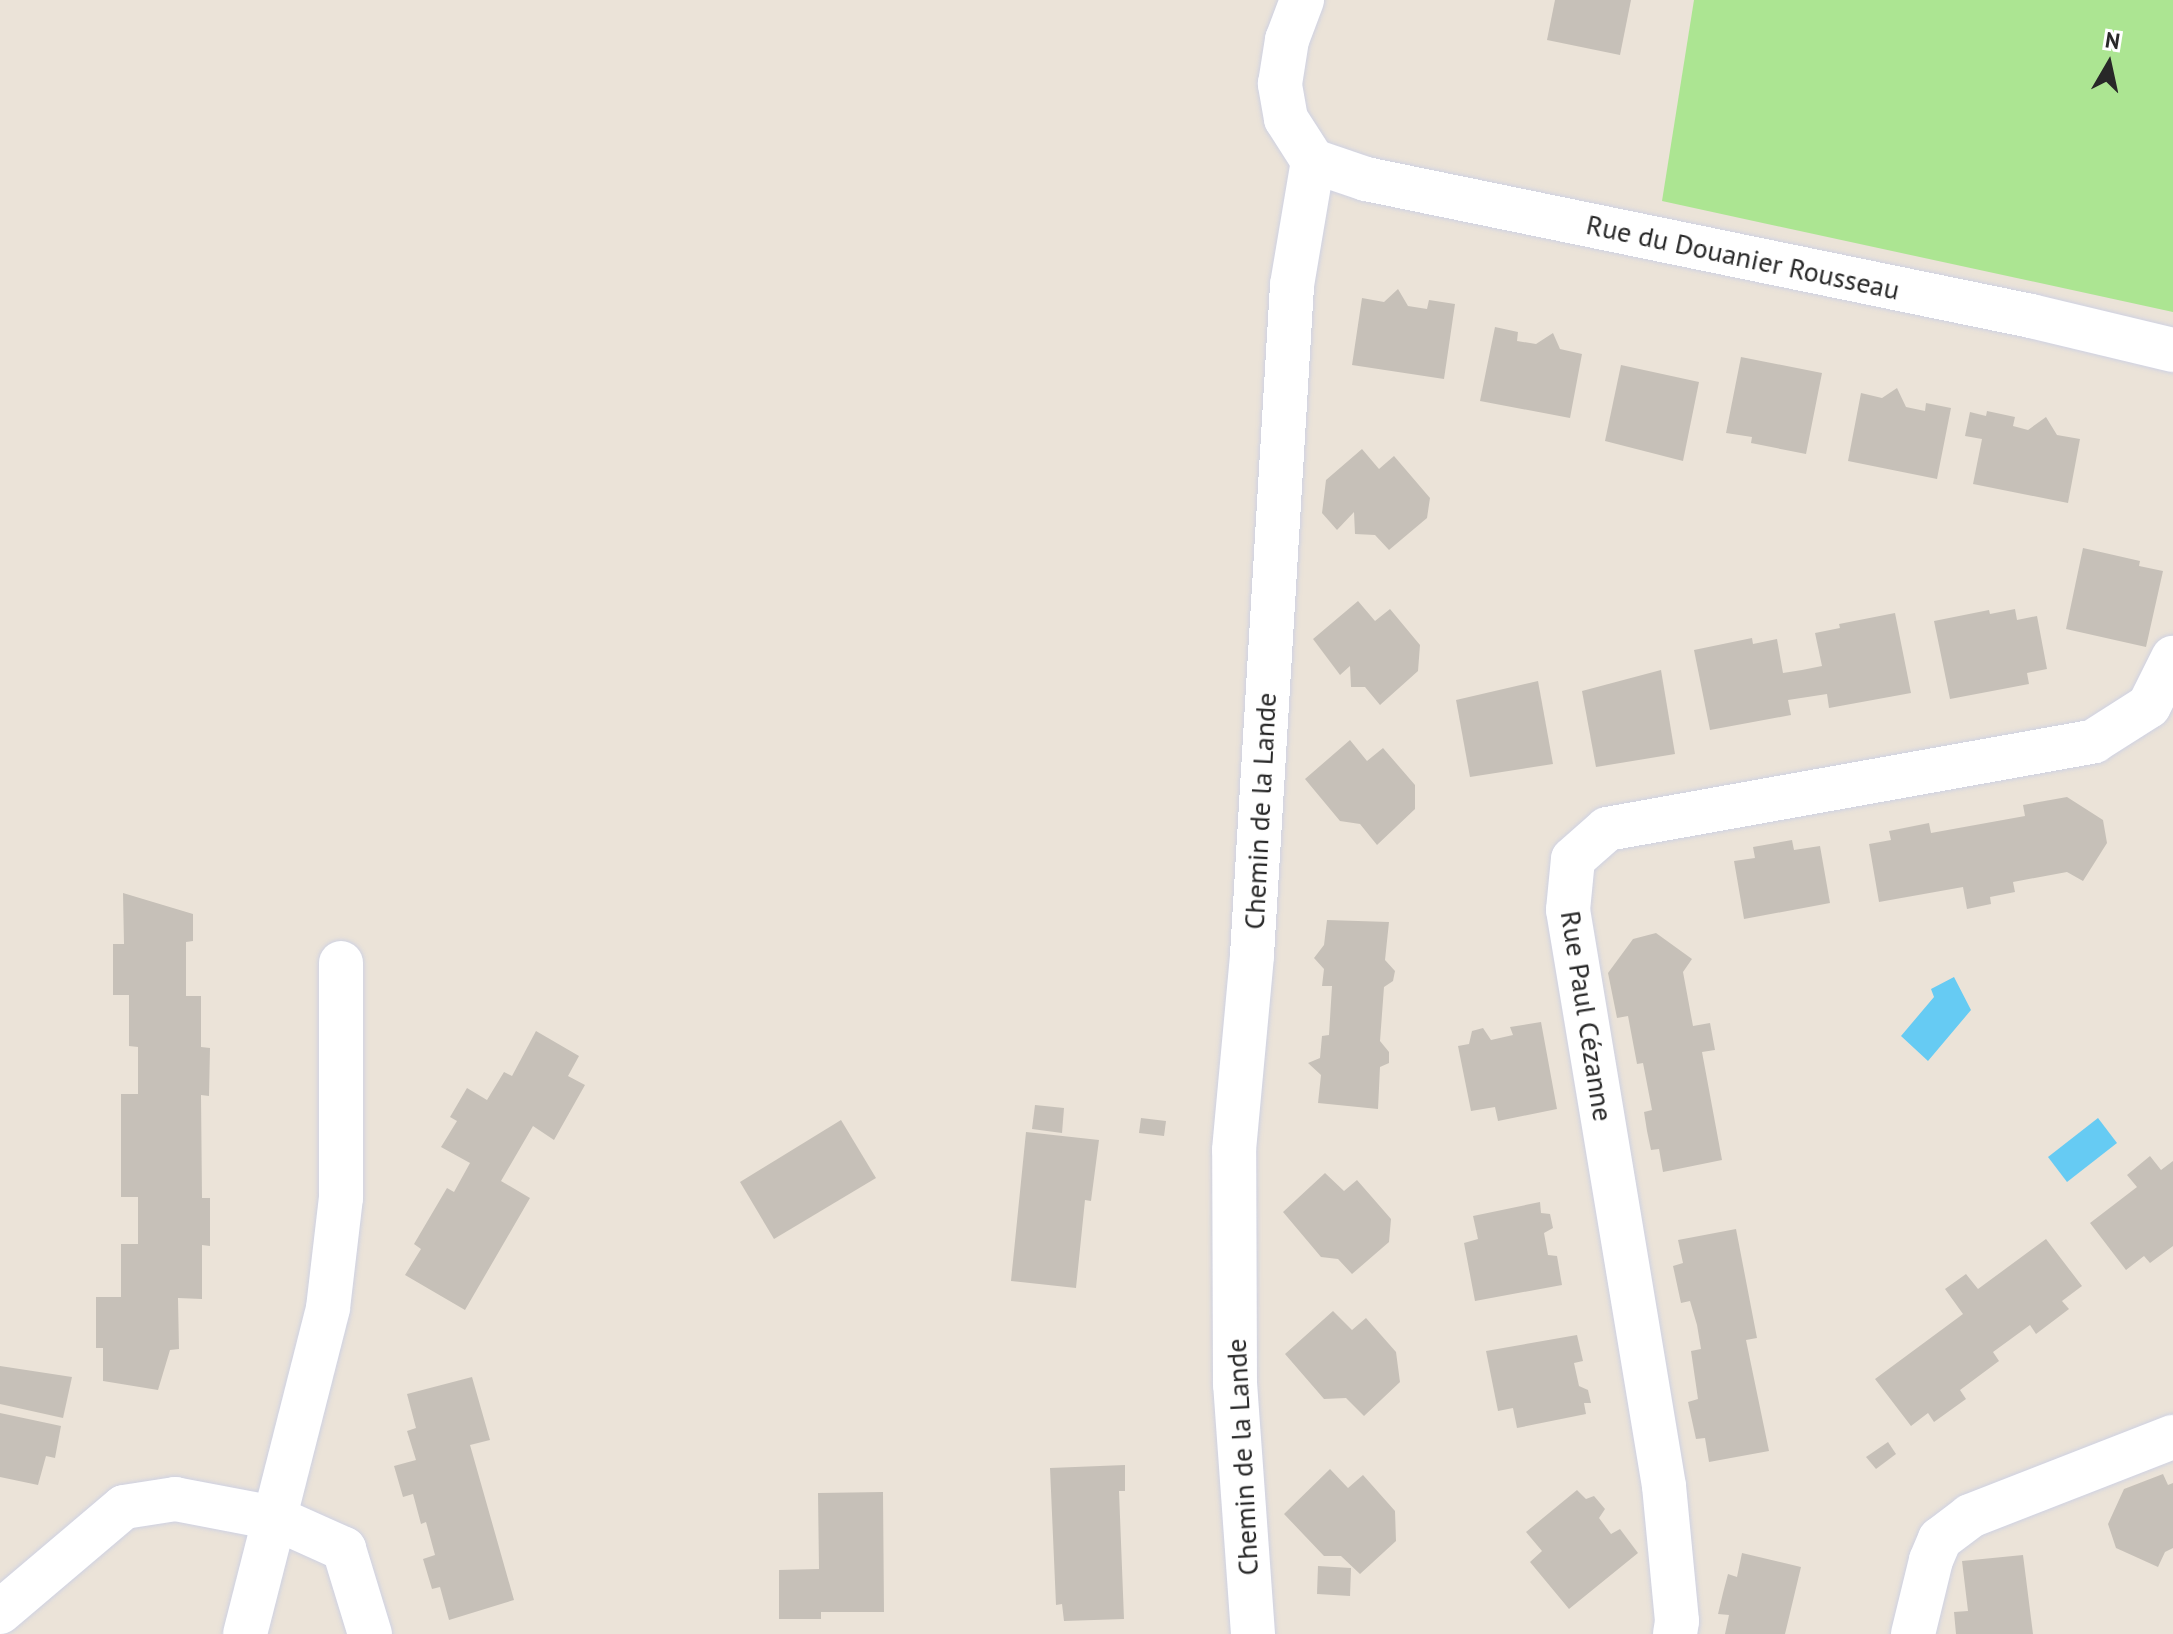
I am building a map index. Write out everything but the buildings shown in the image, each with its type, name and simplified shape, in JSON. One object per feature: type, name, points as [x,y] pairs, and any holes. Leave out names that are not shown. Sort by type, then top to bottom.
[{"type":"street","points":[[1302,0],[1287,40],[1280,84],[1286,119],[1313,161]]},
{"type":"street","name":"Rue du Douanier Rousseau","points":[[1313,161],[1366,179],[2031,316],[2173,350]]},
{"type":"street","name":"Chemin de la Lande","points":[[1253,1634],[1235,1385],[1234,1150],[1252,955],[1292,285],[1313,161]]},
{"type":"street","name":"Rue Paul Cézanne","points":[[1675,1634],[1677,1621],[1664,1486],[1568,910],[1573,859],[1607,829],[2094,741],[2161,716],[2173,658]]},
{"type":"street","points":[[245,1634],[328,1308],[341,1198],[341,963]]},
{"type":"street","points":[[1913,1634],[1931,1560],[1940,1539],[1970,1516],[2173,1437]]},
{"type":"street","points":[[0,1612],[124,1507],[175,1499],[275,1518],[344,1549],[370,1634]]},
{"type":"green space","points":[[1694,0],[2173,0],[2173,312],[1662,201]]},
{"type":"water","points":[[1954,977],[1971,1010],[1928,1061],[1901,1036],[1934,997],[1931,989]]},
{"type":"water","points":[[2098,1118],[2117,1143],[2067,1182],[2048,1157]]}]
